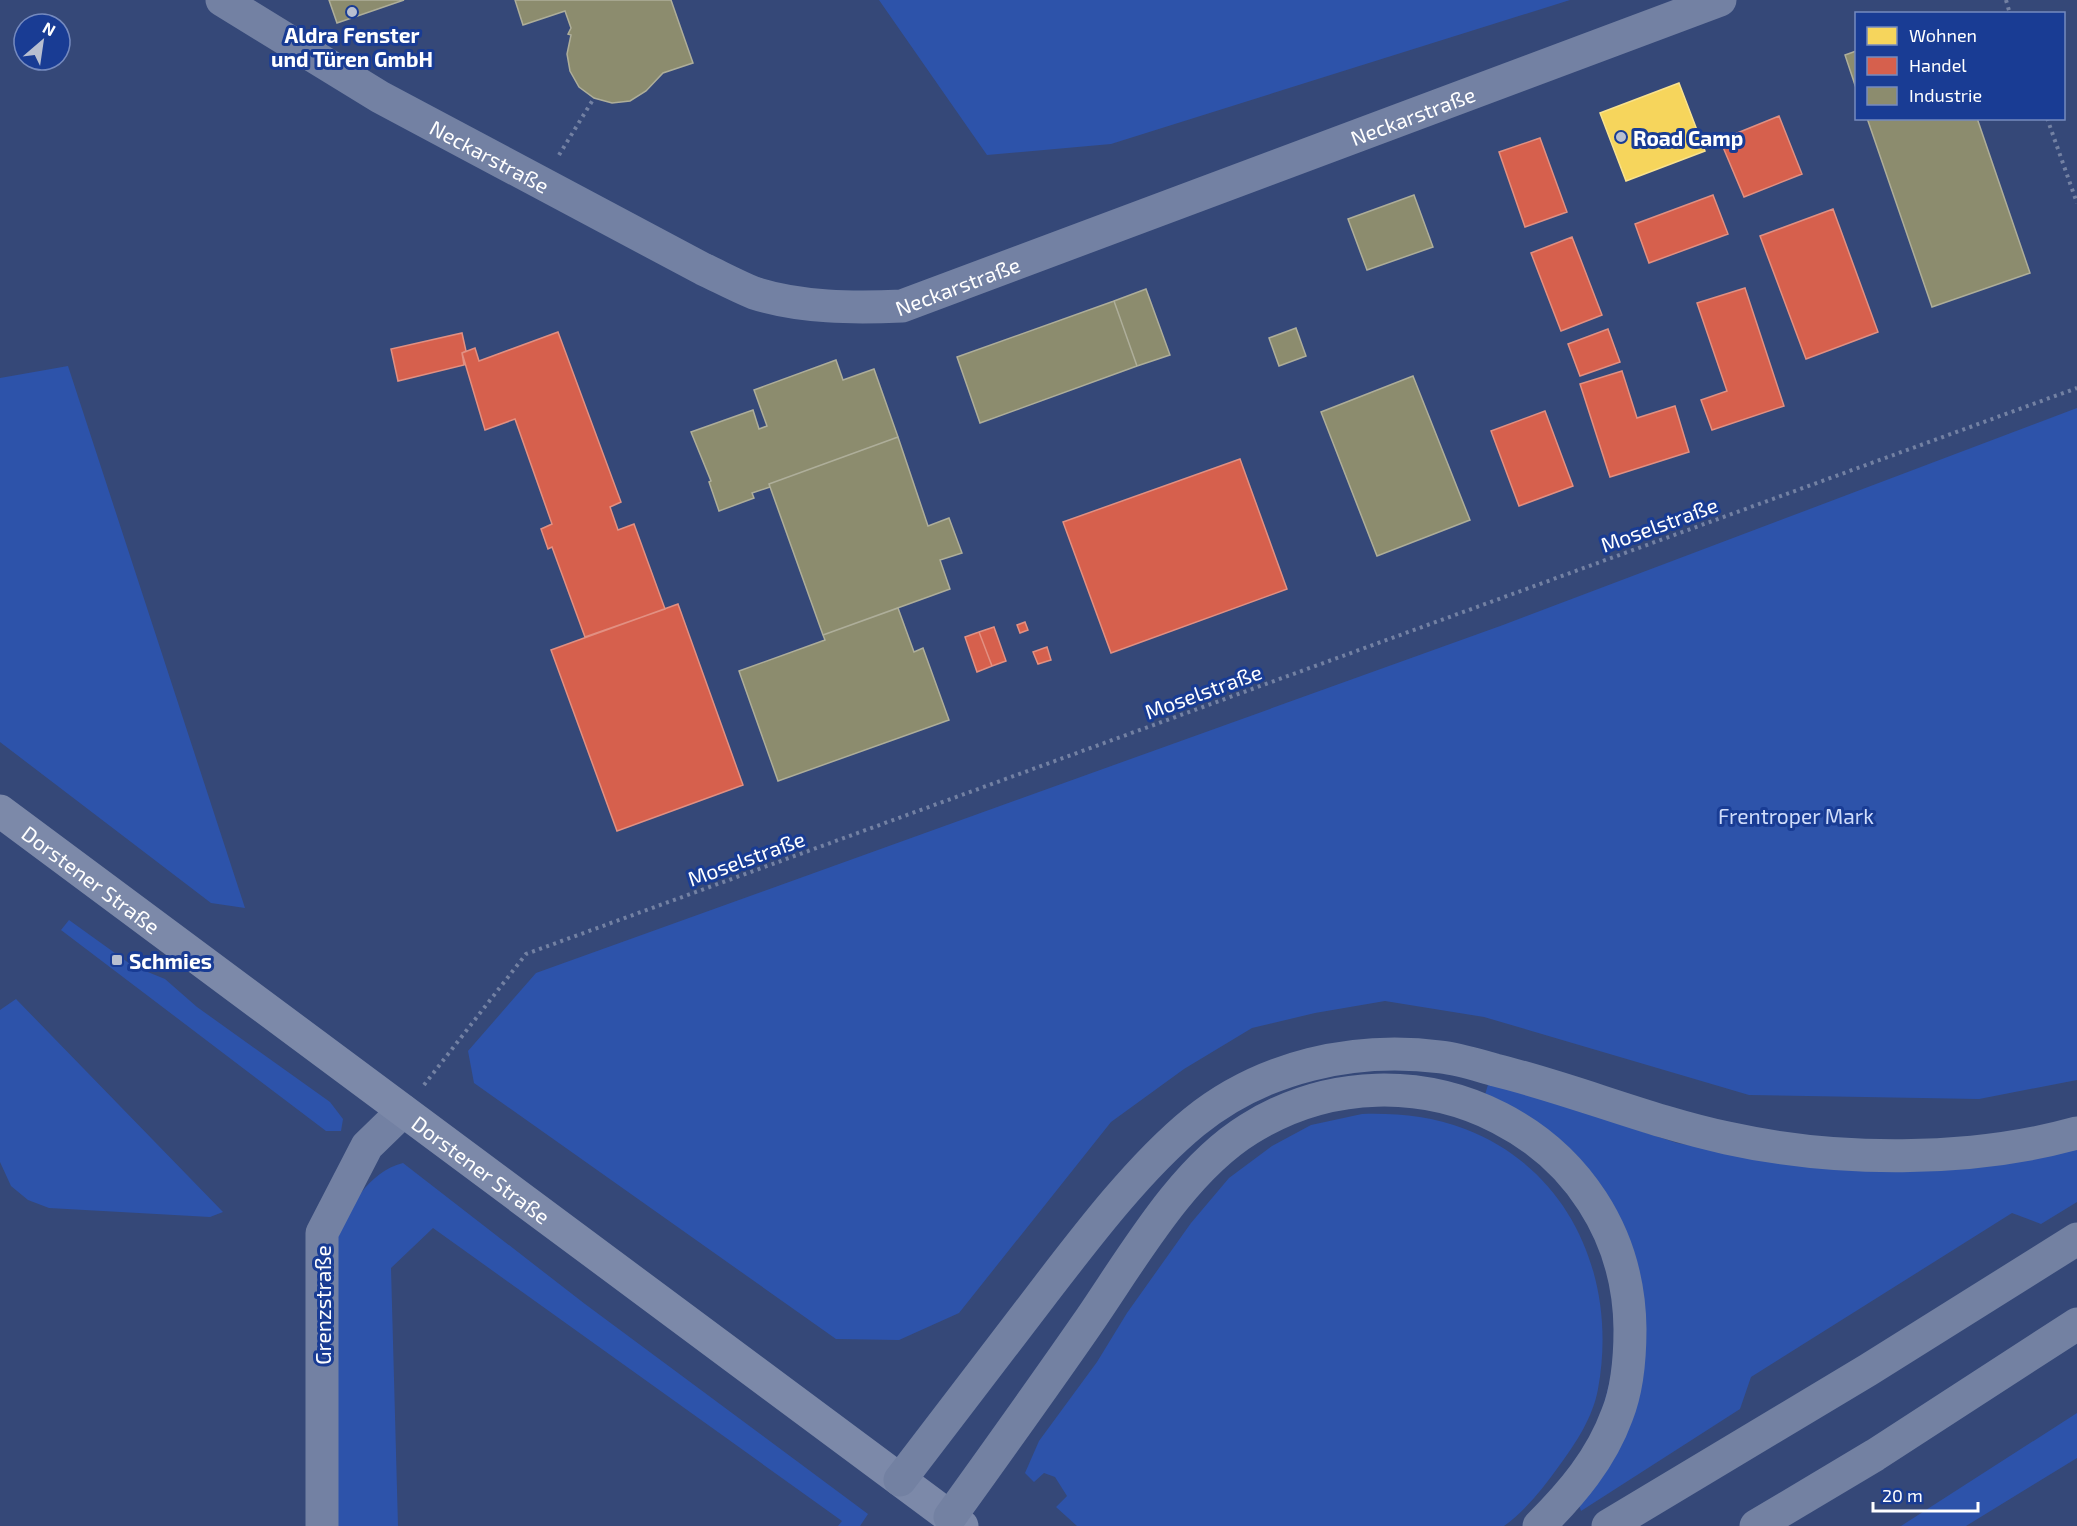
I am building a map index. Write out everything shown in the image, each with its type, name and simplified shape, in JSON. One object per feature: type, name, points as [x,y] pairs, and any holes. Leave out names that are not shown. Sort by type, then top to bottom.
[{"type":"highway","points":[[900,1480],[1087,1236],[1168,1145],[1218,1104],[1271,1076],[1329,1058],[1386,1054],[1445,1057],[1526,1077],[1696,1131],[1797,1150],[1868,1155],[1937,1154],[2004,1148],[2077,1133]]},
{"type":"highway","points":[[956,1521],[1129,1262],[1190,1181],[1209,1161],[1248,1130],[1277,1113],[1347,1091],[1389,1089],[1427,1092],[1460,1101],[1492,1114],[1522,1131],[1546,1150],[1575,1179],[1603,1218],[1616,1248],[1630,1310],[1629,1365],[1619,1412],[1591,1467],[1568,1497],[1539,1526]]},
{"type":"highway","points":[[1608,1526],[1868,1370],[2077,1239]]},
{"type":"highway","points":[[1756,1526],[1875,1455],[2077,1324]]},
{"type":"main road","name":"Dorstener Straße","points":[[0,811],[956,1521]]},
{"type":"street","name":"Neckarstraße","points":[[222,0],[380,97],[704,269],[755,293],[803,303],[867,308],[902,306],[1720,0]]},
{"type":"street","name":"Grenzstraße","points":[[322,1526],[322,1233],[367,1146],[403,1111]]},
{"type":"path","points":[[542,184],[594,98]]},
{"type":"path","points":[[2048,120],[2077,204]]},
{"type":"path","name":"Moselstraße","points":[[403,1111],[526,954],[2077,388]]},
{"type":"green space","points":[[879,0],[1570,0],[1111,144],[987,155]]},
{"type":"green space","points":[[68,366],[245,908],[211,903],[0,742],[0,378]]},
{"type":"green space","name":"Frentroper Mark","points":[[2077,408],[2077,1080],[1979,1099],[1749,1095],[1484,1017],[1385,1001],[1315,1013],[1252,1028],[1184,1069],[1111,1122],[959,1313],[899,1340],[836,1339],[474,1083],[468,1051],[536,973],[1503,625]]},
{"type":"green space","points":[[69,920],[133,966],[165,979],[197,1007],[330,1102],[343,1119],[341,1131],[326,1131],[61,930]]},
{"type":"green space","points":[[16,999],[223,1212],[210,1217],[49,1208],[28,1200],[11,1186],[0,1162],[0,1010]]},
{"type":"green space","points":[[1489,1081],[1677,1143],[1791,1163],[2077,1145],[2077,1202],[2041,1224],[2012,1213],[1751,1377],[1740,1409],[1581,1511],[1579,1505],[1636,1276],[1522,1116],[1485,1095]]},
{"type":"green space","points":[[1362,1114],[1427,1118],[1465,1129],[1502,1148],[1534,1172],[1559,1201],[1579,1234],[1593,1270],[1601,1309],[1602,1349],[1596,1399],[1583,1429],[1565,1457],[1534,1498],[1504,1526],[1077,1526],[1056,1507],[1067,1496],[1055,1477],[1044,1473],[1034,1482],[1025,1473],[1039,1441],[1097,1362],[1127,1313],[1191,1223],[1229,1178],[1272,1146],[1311,1125]]},
{"type":"green space","points":[[403,1163],[585,1304],[868,1514],[860,1526],[838,1526],[842,1521],[433,1228],[391,1268],[398,1526],[332,1526],[336,1241],[360,1193],[379,1174]]},
{"type":"green space","points":[[2077,1413],[2077,1458],[1966,1526],[1901,1526]]},
{"type":"building: Wohnen","points":[[1679,83],[1705,151],[1626,181],[1600,113]]},
{"type":"building: Handel","points":[[1779,116],[1802,174],[1744,197],[1720,140]]},
{"type":"building: Handel","points":[[1540,138],[1567,212],[1525,227],[1499,152]]},
{"type":"building: Handel","points":[[1713,195],[1728,234],[1649,263],[1635,224]]},
{"type":"building: Handel","points":[[1833,209],[1878,332],[1806,359],[1760,236]]},
{"type":"building: Handel","points":[[1572,237],[1602,315],[1561,331],[1531,253]]},
{"type":"building: Handel","points":[[1745,288],[1784,406],[1712,430],[1701,400],[1727,391],[1697,303]]},
{"type":"building: Handel","points":[[1608,329],[1620,362],[1580,376],[1568,344]]},
{"type":"building: Handel","points":[[558,332],[621,502],[610,507],[618,530],[634,524],[665,609],[585,637],[552,547],[548,549],[541,529],[552,524],[515,419],[485,430],[462,353],[475,348],[479,361]]},
{"type":"building: Handel","points":[[462,333],[466,351],[462,353],[464,365],[398,381],[391,349]]},
{"type":"building: Handel","points":[[1622,371],[1637,418],[1675,406],[1689,452],[1610,477],[1580,384]]},
{"type":"building: Handel","points":[[1545,411],[1573,486],[1519,506],[1491,431]]},
{"type":"building: Handel","points":[[1240,459],[1287,589],[1111,653],[1063,522]]},
{"type":"building: Handel","points":[[678,604],[743,785],[617,831],[551,650]]},
{"type":"building: Handel","points":[[1025,622],[1028,630],[1020,633],[1017,625]]},
{"type":"building: Handel","points":[[994,627],[1006,661],[992,666],[979,632]]},
{"type":"building: Handel","points":[[979,632],[992,666],[977,672],[965,637]]},
{"type":"building: Handel","points":[[1047,647],[1051,660],[1038,664],[1033,652]]},
{"type":"building: Industrie","name":"Aldra Fenster und Türen GmbH","points":[[329,0],[404,0],[337,23]]},
{"type":"building: Industrie","points":[[515,0],[671,0],[693,63],[663,73],[646,91],[630,101],[612,103],[594,98],[579,87],[570,71],[567,54],[571,35],[568,34],[571,28],[565,11],[523,25]]},
{"type":"building: Industrie","points":[[1855,51],[1855,85],[1845,55]]},
{"type":"building: Industrie","points":[[1868,120],[1978,120],[2030,273],[1932,307]]},
{"type":"building: Industrie","points":[[1414,195],[1433,247],[1367,270],[1348,219]]},
{"type":"building: Industrie","points":[[1146,289],[1170,355],[1137,366],[1114,301]]},
{"type":"building: Industrie","points":[[1114,301],[1137,366],[980,423],[957,357]]},
{"type":"building: Industrie","points":[[1296,328],[1306,356],[1279,366],[1269,338]]},
{"type":"building: Industrie","points":[[836,360],[843,380],[874,369],[898,437],[769,484],[770,487],[752,493],[754,498],[719,511],[709,482],[711,481],[691,432],[753,410],[759,429],[767,426],[754,390]]},
{"type":"building: Industrie","points":[[1413,376],[1470,520],[1377,556],[1321,412]]},
{"type":"building: Industrie","points":[[898,437],[928,526],[949,518],[962,553],[940,560],[950,589],[823,635],[769,484]]},
{"type":"building: Industrie","points":[[898,608],[914,652],[923,648],[949,720],[778,781],[739,671],[825,640],[823,635]]},
{"type":"place","name":"Aldra Fenster und Türen GmbH","points":[[352,12]]},
{"type":"place","name":"Road Camp","points":[[1621,137]]},
{"type":"place","name":"Schmies","points":[[117,960]]}]
